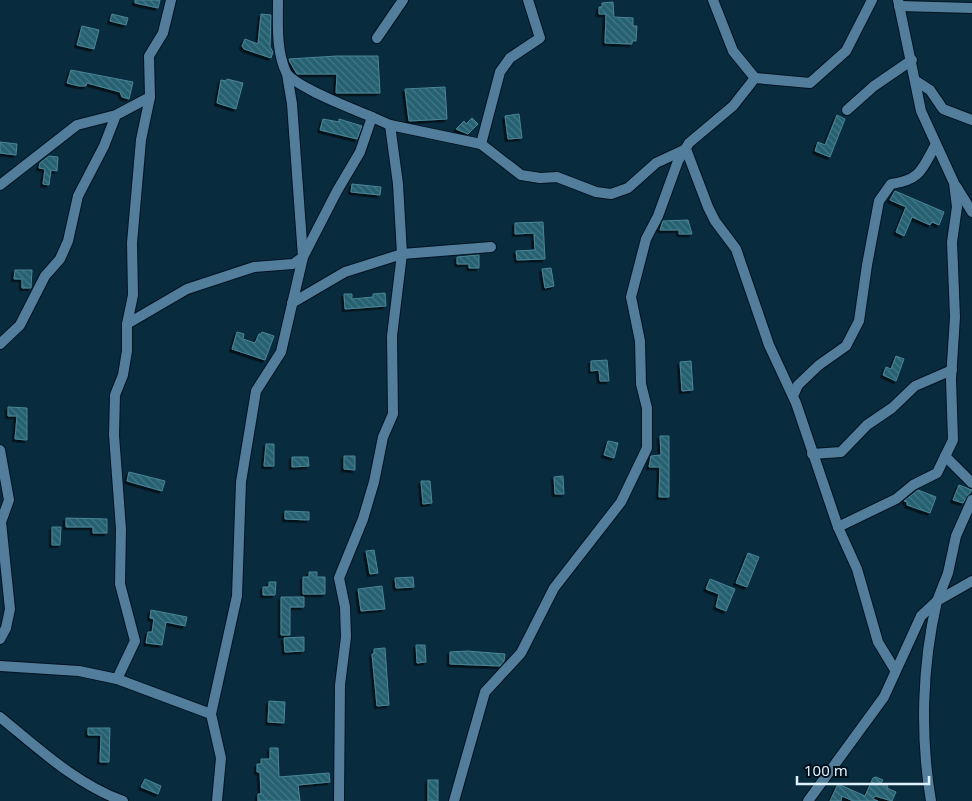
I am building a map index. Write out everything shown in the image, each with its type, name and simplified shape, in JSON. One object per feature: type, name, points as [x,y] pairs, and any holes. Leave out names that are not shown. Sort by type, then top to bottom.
[{"type":"street","points":[[117,679],[135,641],[120,584],[121,529],[114,435],[115,394],[123,375],[128,351],[127,324],[132,295],[132,243],[141,140],[150,97],[149,56],[163,33],[171,0]]},
{"type":"street","points":[[278,0],[278,44],[287,74],[292,104],[303,257]]},
{"type":"street","points":[[377,38],[403,0]]},
{"type":"street","points":[[482,144],[500,72],[510,58],[540,38],[528,0]]},
{"type":"street","points":[[713,0],[733,51],[755,78],[810,83],[846,50],[872,0]]},
{"type":"street","points":[[972,8],[949,4],[898,3],[912,60],[921,111],[954,183],[972,212]]},
{"type":"street","points":[[847,110],[874,86],[912,60]]},
{"type":"street","points":[[287,74],[304,87],[390,125],[482,144],[503,163],[521,174],[540,178],[557,178],[596,192],[612,194],[628,188],[656,163],[686,149]]},
{"type":"street","points":[[454,801],[485,692],[521,653],[554,588],[621,502],[648,448],[647,408],[641,384],[640,340],[631,297],[646,239],[661,208],[678,161],[686,149],[710,124],[733,106],[755,78]]},
{"type":"street","points":[[916,81],[930,90],[943,109],[972,120]]},
{"type":"street","points":[[0,185],[77,125],[116,115],[150,97]]},
{"type":"street","points":[[0,344],[20,325],[44,276],[60,259],[68,241],[78,196],[104,146],[116,115]]},
{"type":"street","points":[[217,801],[221,758],[210,714],[238,596],[241,482],[256,391],[281,352],[303,257],[336,191],[360,152],[372,117]]},
{"type":"street","points":[[339,801],[340,685],[346,637],[345,607],[339,578],[363,519],[384,438],[393,414],[392,336],[402,254],[398,184],[390,125]]},
{"type":"street","points":[[793,396],[798,386],[819,365],[846,346],[860,322],[867,265],[879,200],[891,184],[908,182],[921,172],[936,144]]},
{"type":"street","points":[[686,149],[711,214],[736,249],[769,345],[793,396],[838,528],[857,569],[878,642],[895,670]]},
{"type":"street","points":[[838,528],[896,499],[913,485],[937,473],[953,440],[952,370],[955,318],[952,242],[957,208],[954,183]]},
{"type":"street","points":[[292,303],[346,272],[402,254],[491,247]]},
{"type":"street","points":[[127,324],[187,289],[254,267],[293,264],[303,257]]},
{"type":"street","points":[[812,454],[841,452],[867,425],[892,408],[915,386],[952,370]]},
{"type":"street","points":[[0,450],[9,500],[2,522],[10,609],[6,628],[0,639]]},
{"type":"street","points":[[945,456],[972,483]]},
{"type":"street","points":[[931,801],[925,745],[929,638],[937,601],[948,573],[956,536],[972,500]]},
{"type":"street","points":[[808,801],[884,697],[921,616],[937,601],[972,581]]},
{"type":"street","points":[[0,666],[79,671],[117,679],[210,714]]},
{"type":"street","points":[[0,717],[69,773],[103,793],[124,801]]},
{"type":"building","points":[[135,0],[160,0],[158,8],[135,3]]},
{"type":"building","points":[[613,2],[614,17],[633,18],[633,26],[637,26],[636,41],[632,41],[632,44],[605,43],[606,14],[599,14],[599,7],[602,7],[602,3]]},
{"type":"building","points":[[112,14],[128,18],[126,25],[110,21]]},
{"type":"building","points":[[261,14],[271,15],[270,47],[273,52],[271,58],[244,49],[242,46],[245,39],[258,44]]},
{"type":"building","points":[[82,26],[99,30],[94,49],[77,45]]},
{"type":"building","points":[[378,56],[380,93],[336,93],[337,74],[297,74],[289,59]]},
{"type":"building","points":[[71,70],[133,82],[129,99],[122,97],[120,92],[87,83],[86,86],[79,86],[67,83]]},
{"type":"building","points":[[227,79],[243,83],[236,109],[217,103],[221,80],[226,81]]},
{"type":"building","points":[[445,87],[447,119],[409,121],[405,89]]},
{"type":"building","points":[[519,114],[522,138],[508,139],[505,116]]},
{"type":"building","points":[[837,115],[845,119],[830,157],[815,151],[818,142],[825,145]]},
{"type":"building","points":[[472,118],[478,124],[468,134],[456,129],[464,121],[466,124]]},
{"type":"building","points":[[323,119],[339,122],[339,119],[362,126],[357,139],[320,130]]},
{"type":"building","points":[[0,142],[17,144],[16,155],[0,153]]},
{"type":"building","points":[[49,156],[58,157],[57,171],[51,170],[49,185],[43,184],[45,169],[39,168],[40,163]]},
{"type":"building","points":[[352,184],[381,187],[380,195],[351,192]]},
{"type":"building","points":[[895,191],[944,212],[939,225],[932,222],[930,225],[912,217],[904,236],[896,232],[906,207],[890,200]]},
{"type":"building","points":[[688,220],[692,234],[679,234],[679,230],[660,230],[663,221]]},
{"type":"building","points":[[543,222],[545,259],[517,260],[516,251],[535,250],[534,233],[515,234],[515,223]]},
{"type":"building","points":[[479,255],[479,268],[469,268],[469,264],[457,264],[457,257]]},
{"type":"building","points":[[551,268],[554,286],[545,288],[542,269]]},
{"type":"building","points":[[15,270],[32,270],[31,288],[22,288],[22,279],[14,279]]},
{"type":"building","points":[[385,293],[386,306],[345,309],[344,294],[352,294],[352,299],[373,297],[373,294]]},
{"type":"building","points":[[237,332],[244,334],[243,339],[255,343],[262,332],[274,336],[265,360],[232,349]]},
{"type":"building","points":[[896,356],[904,359],[896,381],[883,375],[886,367],[891,369]]},
{"type":"building","points":[[607,360],[609,381],[600,381],[599,370],[591,371],[591,361]]},
{"type":"building","points":[[691,361],[693,390],[682,391],[680,362]]},
{"type":"building","points":[[8,407],[27,408],[27,440],[15,439],[17,416],[8,416]]},
{"type":"building","points":[[660,436],[669,436],[669,497],[659,497],[660,467],[649,467],[651,456],[661,455]]},
{"type":"building","points":[[608,441],[618,443],[614,458],[604,455]]},
{"type":"building","points":[[266,444],[274,444],[274,466],[264,466]]},
{"type":"building","points":[[344,456],[355,456],[355,470],[344,469]]},
{"type":"building","points":[[292,457],[308,457],[309,466],[292,467]]},
{"type":"building","points":[[129,472],[165,481],[162,491],[127,481]]},
{"type":"building","points":[[563,476],[564,494],[555,494],[554,477]]},
{"type":"building","points":[[421,481],[430,481],[432,503],[423,504]]},
{"type":"building","points":[[959,485],[972,490],[963,503],[953,500]]},
{"type":"building","points":[[918,490],[936,497],[930,513],[907,505],[907,502],[904,501]]},
{"type":"building","points":[[285,511],[309,512],[309,520],[285,519]]},
{"type":"building","points":[[66,518],[107,519],[107,533],[93,533],[93,527],[66,527]]},
{"type":"building","points":[[52,527],[61,527],[60,545],[52,545]]},
{"type":"building","points":[[374,550],[378,573],[370,574],[366,551]]},
{"type":"building","points":[[748,553],[759,557],[747,587],[736,583]]},
{"type":"building","points":[[309,572],[317,572],[317,577],[325,577],[325,594],[303,594],[303,577],[309,577]]},
{"type":"building","points":[[413,577],[414,587],[396,588],[395,578]]},
{"type":"building","points":[[710,579],[735,589],[726,611],[716,607],[719,594],[706,589]]},
{"type":"building","points":[[269,582],[276,582],[275,595],[263,595],[263,587],[269,587]]},
{"type":"building","points":[[382,586],[385,609],[361,611],[358,589]]},
{"type":"building","points":[[281,597],[304,597],[304,607],[290,607],[290,635],[281,635]]},
{"type":"building","points":[[151,610],[187,617],[185,626],[166,622],[162,645],[146,643],[148,632],[152,632],[154,619],[150,618]]},
{"type":"building","points":[[304,637],[304,651],[285,652],[284,638]]},
{"type":"building","points":[[416,645],[425,645],[426,662],[417,663]]},
{"type":"building","points":[[385,648],[389,705],[377,706],[372,654],[374,654],[374,649]]},
{"type":"building","points":[[467,651],[505,654],[504,661],[500,666],[450,664],[450,652]]},
{"type":"building","points":[[269,701],[285,702],[284,723],[268,722]]},
{"type":"building","points":[[88,728],[110,728],[109,762],[100,762],[101,735],[88,735]]},
{"type":"building","points":[[270,748],[278,748],[279,777],[329,773],[330,782],[298,785],[300,801],[258,801],[258,794],[261,794],[260,772],[257,772],[257,764],[261,764],[261,759],[270,759]]},
{"type":"building","points":[[876,777],[883,780],[881,783],[888,786],[887,788],[896,792],[892,801],[875,796],[873,799],[878,801],[853,801],[842,796],[841,801],[830,801],[838,784],[865,796],[873,778]]},
{"type":"building","points":[[145,779],[161,786],[158,794],[141,787]]},
{"type":"building","points":[[428,780],[438,780],[438,801],[428,801]]}]
